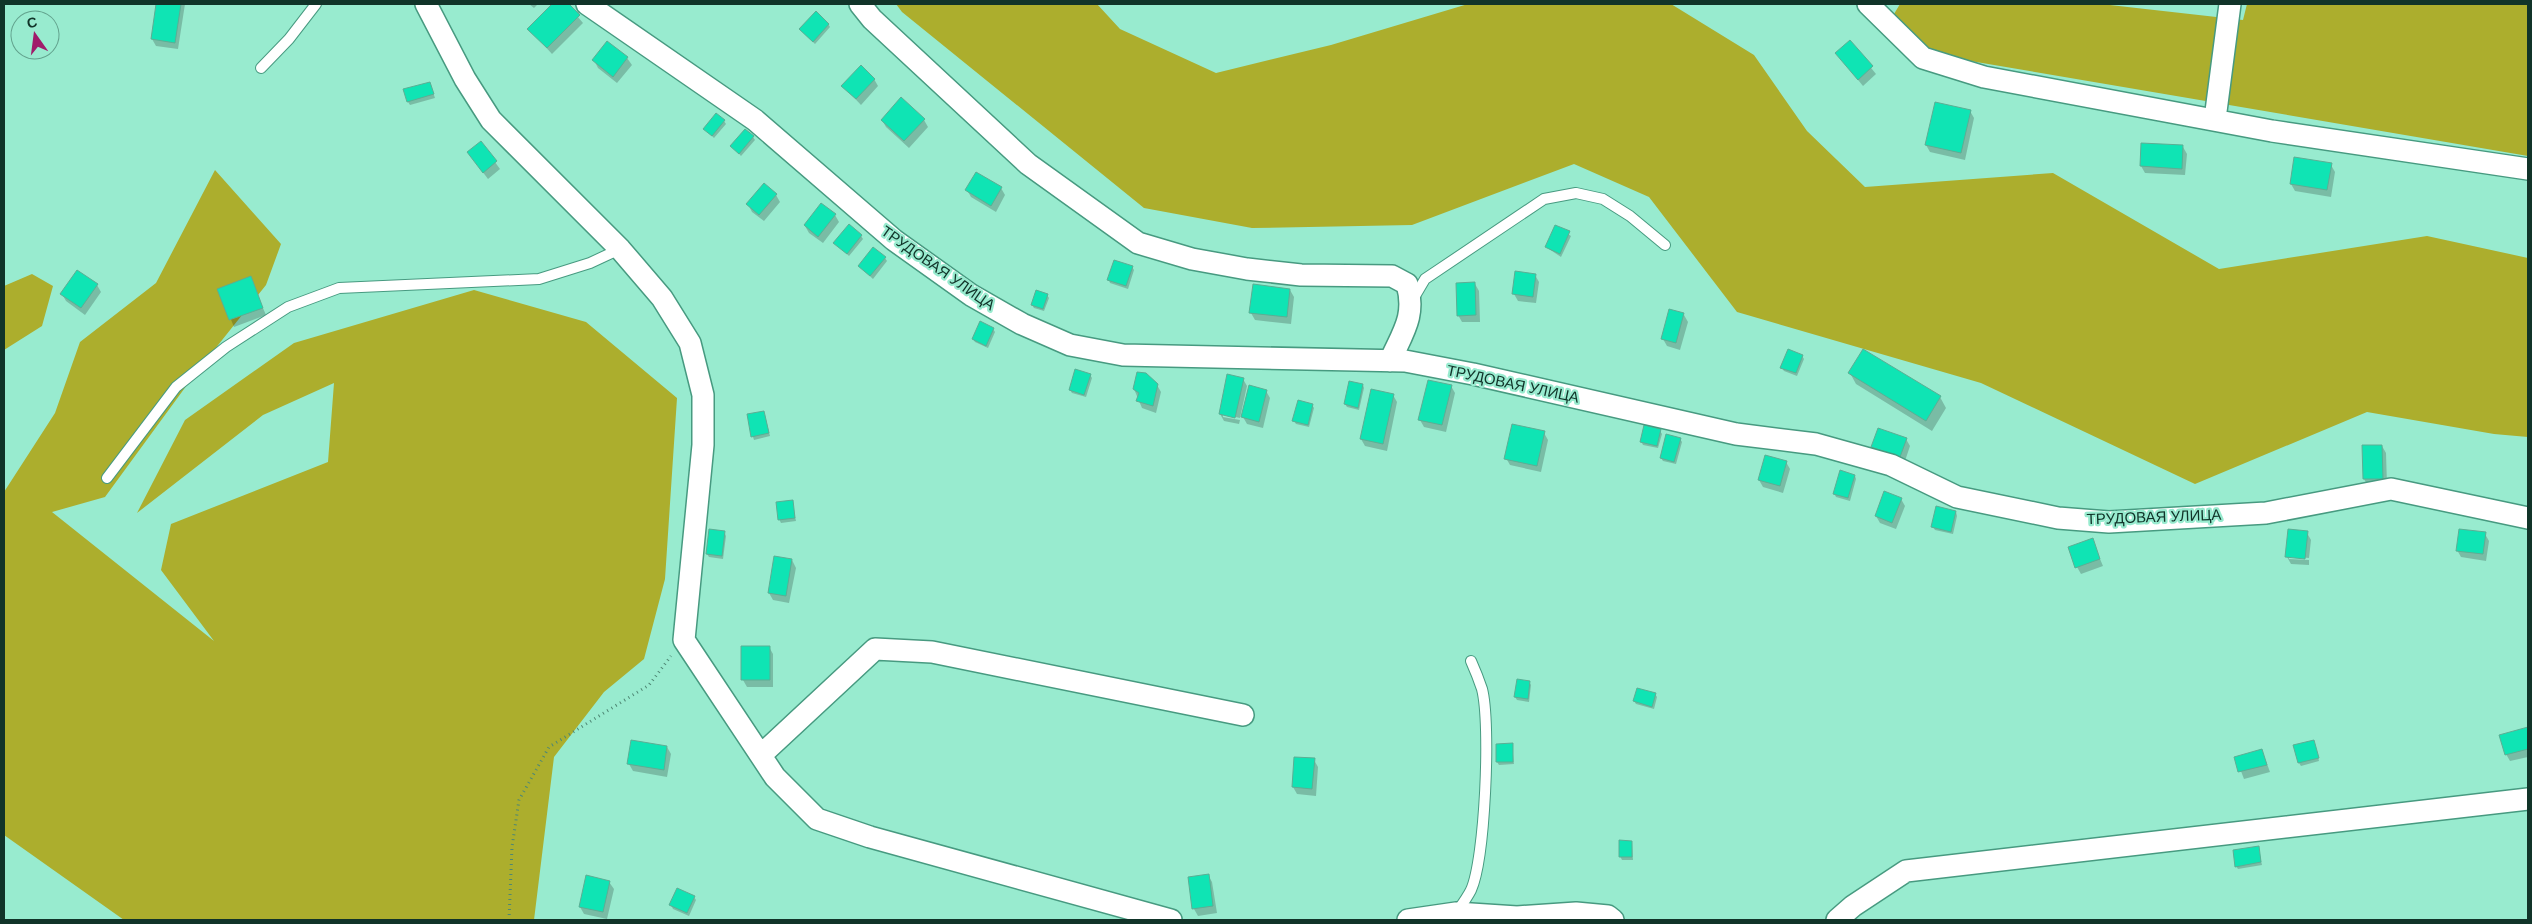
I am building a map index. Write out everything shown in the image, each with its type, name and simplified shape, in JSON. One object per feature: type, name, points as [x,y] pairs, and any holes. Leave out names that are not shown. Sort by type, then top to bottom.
[{"type":"street","points":[[426,4],[465,79],[491,120],[620,249],[662,298],[690,343],[703,395],[703,445],[684,640],[775,776],[817,819],[870,837],[1171,920]]},
{"type":"street","name":"ТРУДОВАЯ УЛИЦА","points":[[587,4],[754,120],[894,240],[971,295],[1022,324],[1070,345],[1122,356],[1405,361],[1473,374],[1736,434],[1816,444],[1891,465],[1957,497],[2058,518],[2108,522],[2266,513],[2391,489],[2528,518]]},
{"type":"street","points":[[860,4],[872,20],[1028,164],[1138,243],[1192,259],[1247,269],[1301,275],[1392,276],[1407,284],[1412,302],[1408,322],[1390,361]]},
{"type":"street","points":[[1868,4],[1923,58],[1984,77],[2272,131],[2528,169]]},
{"type":"street","points":[[2215,119],[2230,4]]},
{"type":"street","points":[[761,755],[875,650],[932,652],[1243,715]]},
{"type":"street","points":[[1838,920],[1853,906],[1906,871],[2528,799]]},
{"type":"street","points":[[1408,920],[1456,913],[1517,916],[1576,912],[1608,916],[1613,920]]},
{"type":"lane","points":[[261,68],[289,39],[316,4]]},
{"type":"lane","points":[[1412,302],[1425,279],[1544,199],[1576,192],[1603,199],[1630,216],[1666,244]]},
{"type":"lane","points":[[107,478],[176,387],[226,347],[288,307],[339,288],[539,279],[590,263],[620,249]]},
{"type":"lane","points":[[1456,913],[1471,890],[1479,857],[1482,810],[1486,727],[1482,690],[1471,661]]},
{"type":"path","points":[[509,920],[512,847],[519,800],[549,747],[649,685],[684,640]]},
{"type":"shaded area","points":[[896,4],[1097,4],[1120,29],[1216,73],[1331,45],[1468,4],[1671,4],[1754,55],[1807,131],[1865,187],[2053,173],[2219,269],[2427,236],[2528,258],[2528,437],[2494,434],[2367,412],[2195,484],[1981,383],[1737,312],[1649,197],[1574,164],[1412,225],[1252,228],[1144,208],[902,12]]},
{"type":"shaded area","points":[[1900,4],[2101,4],[2243,20],[2247,4],[2528,4],[2528,156],[1935,55],[1894,14]]},
{"type":"shaded area","points":[[215,170],[281,244],[266,285],[195,374],[105,497],[52,512],[214,641],[161,570],[171,524],[328,462],[334,383],[263,415],[137,513],[185,420],[294,343],[474,290],[586,322],[677,398],[665,579],[644,659],[604,692],[554,757],[534,920],[124,920],[4,835],[4,492],[55,413],[80,342],[156,283]]},
{"type":"shaded area","points":[[32,274],[53,286],[42,326],[4,350],[4,286]]},
{"type":"building","points":[[156,4],[181,4],[175,43],[151,39]]},
{"type":"building","points":[[552,4],[569,4],[580,15],[547,48],[527,29]]},
{"type":"building","points":[[816,11],[829,24],[813,42],[799,29]]},
{"type":"building","points":[[1850,40],[1873,66],[1858,80],[1835,53]]},
{"type":"building","points":[[607,41],[628,57],[613,77],[592,60]]},
{"type":"building","points":[[861,65],[875,79],[856,99],[841,86]]},
{"type":"building","points":[[430,82],[434,94],[407,102],[403,89]]},
{"type":"building","points":[[901,97],[925,119],[904,141],[881,120]]},
{"type":"building","points":[[1935,102],[1971,110],[1961,153],[1925,145]]},
{"type":"building","points":[[716,113],[725,120],[712,136],[703,129]]},
{"type":"building","points":[[745,129],[754,136],[739,154],[730,146]]},
{"type":"building","points":[[481,141],[497,161],[483,173],[467,152]]},
{"type":"building","points":[[2141,143],[2183,145],[2182,169],[2140,166]]},
{"type":"building","points":[[2294,157],[2332,163],[2327,190],[2290,184]]},
{"type":"building","points":[[976,172],[1002,187],[991,206],[965,190]]},
{"type":"building","points":[[764,183],[777,194],[759,215],[746,204]]},
{"type":"building","points":[[821,203],[836,214],[818,237],[804,225]]},
{"type":"building","points":[[849,224],[862,235],[847,254],[833,243]]},
{"type":"building","points":[[1555,225],[1570,231],[1560,254],[1545,247]]},
{"type":"building","points":[[873,247],[886,257],[870,276],[858,266]]},
{"type":"building","points":[[1114,260],[1133,266],[1126,286],[1107,280]]},
{"type":"building","points":[[77,270],[98,284],[81,308],[60,294]]},
{"type":"building","points":[[1515,271],[1536,274],[1533,297],[1512,294]]},
{"type":"building","points":[[251,276],[263,308],[229,320],[217,289]]},
{"type":"building","points":[[1475,282],[1476,315],[1457,316],[1456,283]]},
{"type":"building","points":[[1253,284],[1290,289],[1287,317],[1249,313]]},
{"type":"building","points":[[1036,290],[1048,294],[1043,309],[1031,305]]},
{"type":"building","points":[[1669,309],[1684,313],[1676,343],[1661,339]]},
{"type":"building","points":[[980,321],[994,328],[986,346],[972,339]]},
{"type":"building","points":[[1788,349],[1803,355],[1796,373],[1780,368]]},
{"type":"building","points":[[1863,349],[1941,396],[1926,421],[1848,373]]},
{"type":"building","points":[[1075,369],[1091,374],[1084,395],[1069,390]]},
{"type":"building","points":[[1137,372],[1146,373],[1158,384],[1153,406],[1136,401],[1139,393],[1133,389]]},
{"type":"building","points":[[1227,374],[1244,378],[1235,418],[1219,414]]},
{"type":"building","points":[[1428,380],[1452,385],[1442,425],[1418,420]]},
{"type":"building","points":[[1349,381],[1363,384],[1358,408],[1344,404]]},
{"type":"building","points":[[1249,385],[1267,390],[1259,422],[1241,417]]},
{"type":"building","points":[[1371,389],[1394,394],[1383,444],[1360,439]]},
{"type":"building","points":[[1298,400],[1313,404],[1308,425],[1292,421]]},
{"type":"building","points":[[764,411],[769,433],[751,437],[747,414]]},
{"type":"building","points":[[1512,424],[1545,431],[1537,466],[1504,459]]},
{"type":"building","points":[[1644,425],[1661,429],[1657,446],[1640,442]]},
{"type":"building","points":[[1878,428],[1907,438],[1900,457],[1871,447]]},
{"type":"building","points":[[1666,434],[1681,438],[1674,462],[1660,458]]},
{"type":"building","points":[[2362,445],[2382,445],[2383,479],[2363,479]]},
{"type":"building","points":[[1765,455],[1787,461],[1780,486],[1758,480]]},
{"type":"building","points":[[1840,470],[1855,475],[1848,498],[1833,494]]},
{"type":"building","points":[[1884,491],[1902,498],[1892,523],[1875,516]]},
{"type":"building","points":[[793,500],[795,518],[778,520],[776,502]]},
{"type":"building","points":[[1936,506],[1956,511],[1951,532],[1931,527]]},
{"type":"building","points":[[709,529],[725,531],[722,556],[706,554]]},
{"type":"building","points":[[2288,529],[2308,531],[2305,559],[2285,557]]},
{"type":"building","points":[[2459,529],[2486,532],[2483,554],[2456,551]]},
{"type":"building","points":[[2093,538],[2100,559],[2075,568],[2068,547]]},
{"type":"building","points":[[774,556],[792,559],[786,596],[768,593]]},
{"type":"building","points":[[741,646],[770,646],[770,680],[741,680]]},
{"type":"building","points":[[1517,679],[1530,681],[1528,699],[1514,697]]},
{"type":"building","points":[[1637,688],[1656,693],[1652,707],[1633,701]]},
{"type":"building","points":[[2528,727],[2528,749],[2505,755],[2499,735]]},
{"type":"building","points":[[631,740],[667,746],[664,770],[627,764]]},
{"type":"building","points":[[2314,740],[2319,758],[2298,763],[2293,745]]},
{"type":"building","points":[[1513,743],[1513,762],[1496,762],[1496,744]]},
{"type":"building","points":[[2262,749],[2267,765],[2238,772],[2234,757]]},
{"type":"building","points":[[1294,757],[1315,758],[1312,789],[1292,787]]},
{"type":"building","points":[[1619,840],[1632,841],[1632,857],[1619,857]]},
{"type":"building","points":[[2259,846],[2261,862],[2235,867],[2233,850]]},
{"type":"building","points":[[1209,874],[1213,906],[1192,909],[1188,877]]},
{"type":"building","points":[[586,875],[610,881],[603,912],[579,907]]},
{"type":"building","points":[[677,888],[695,896],[687,913],[669,905]]}]
